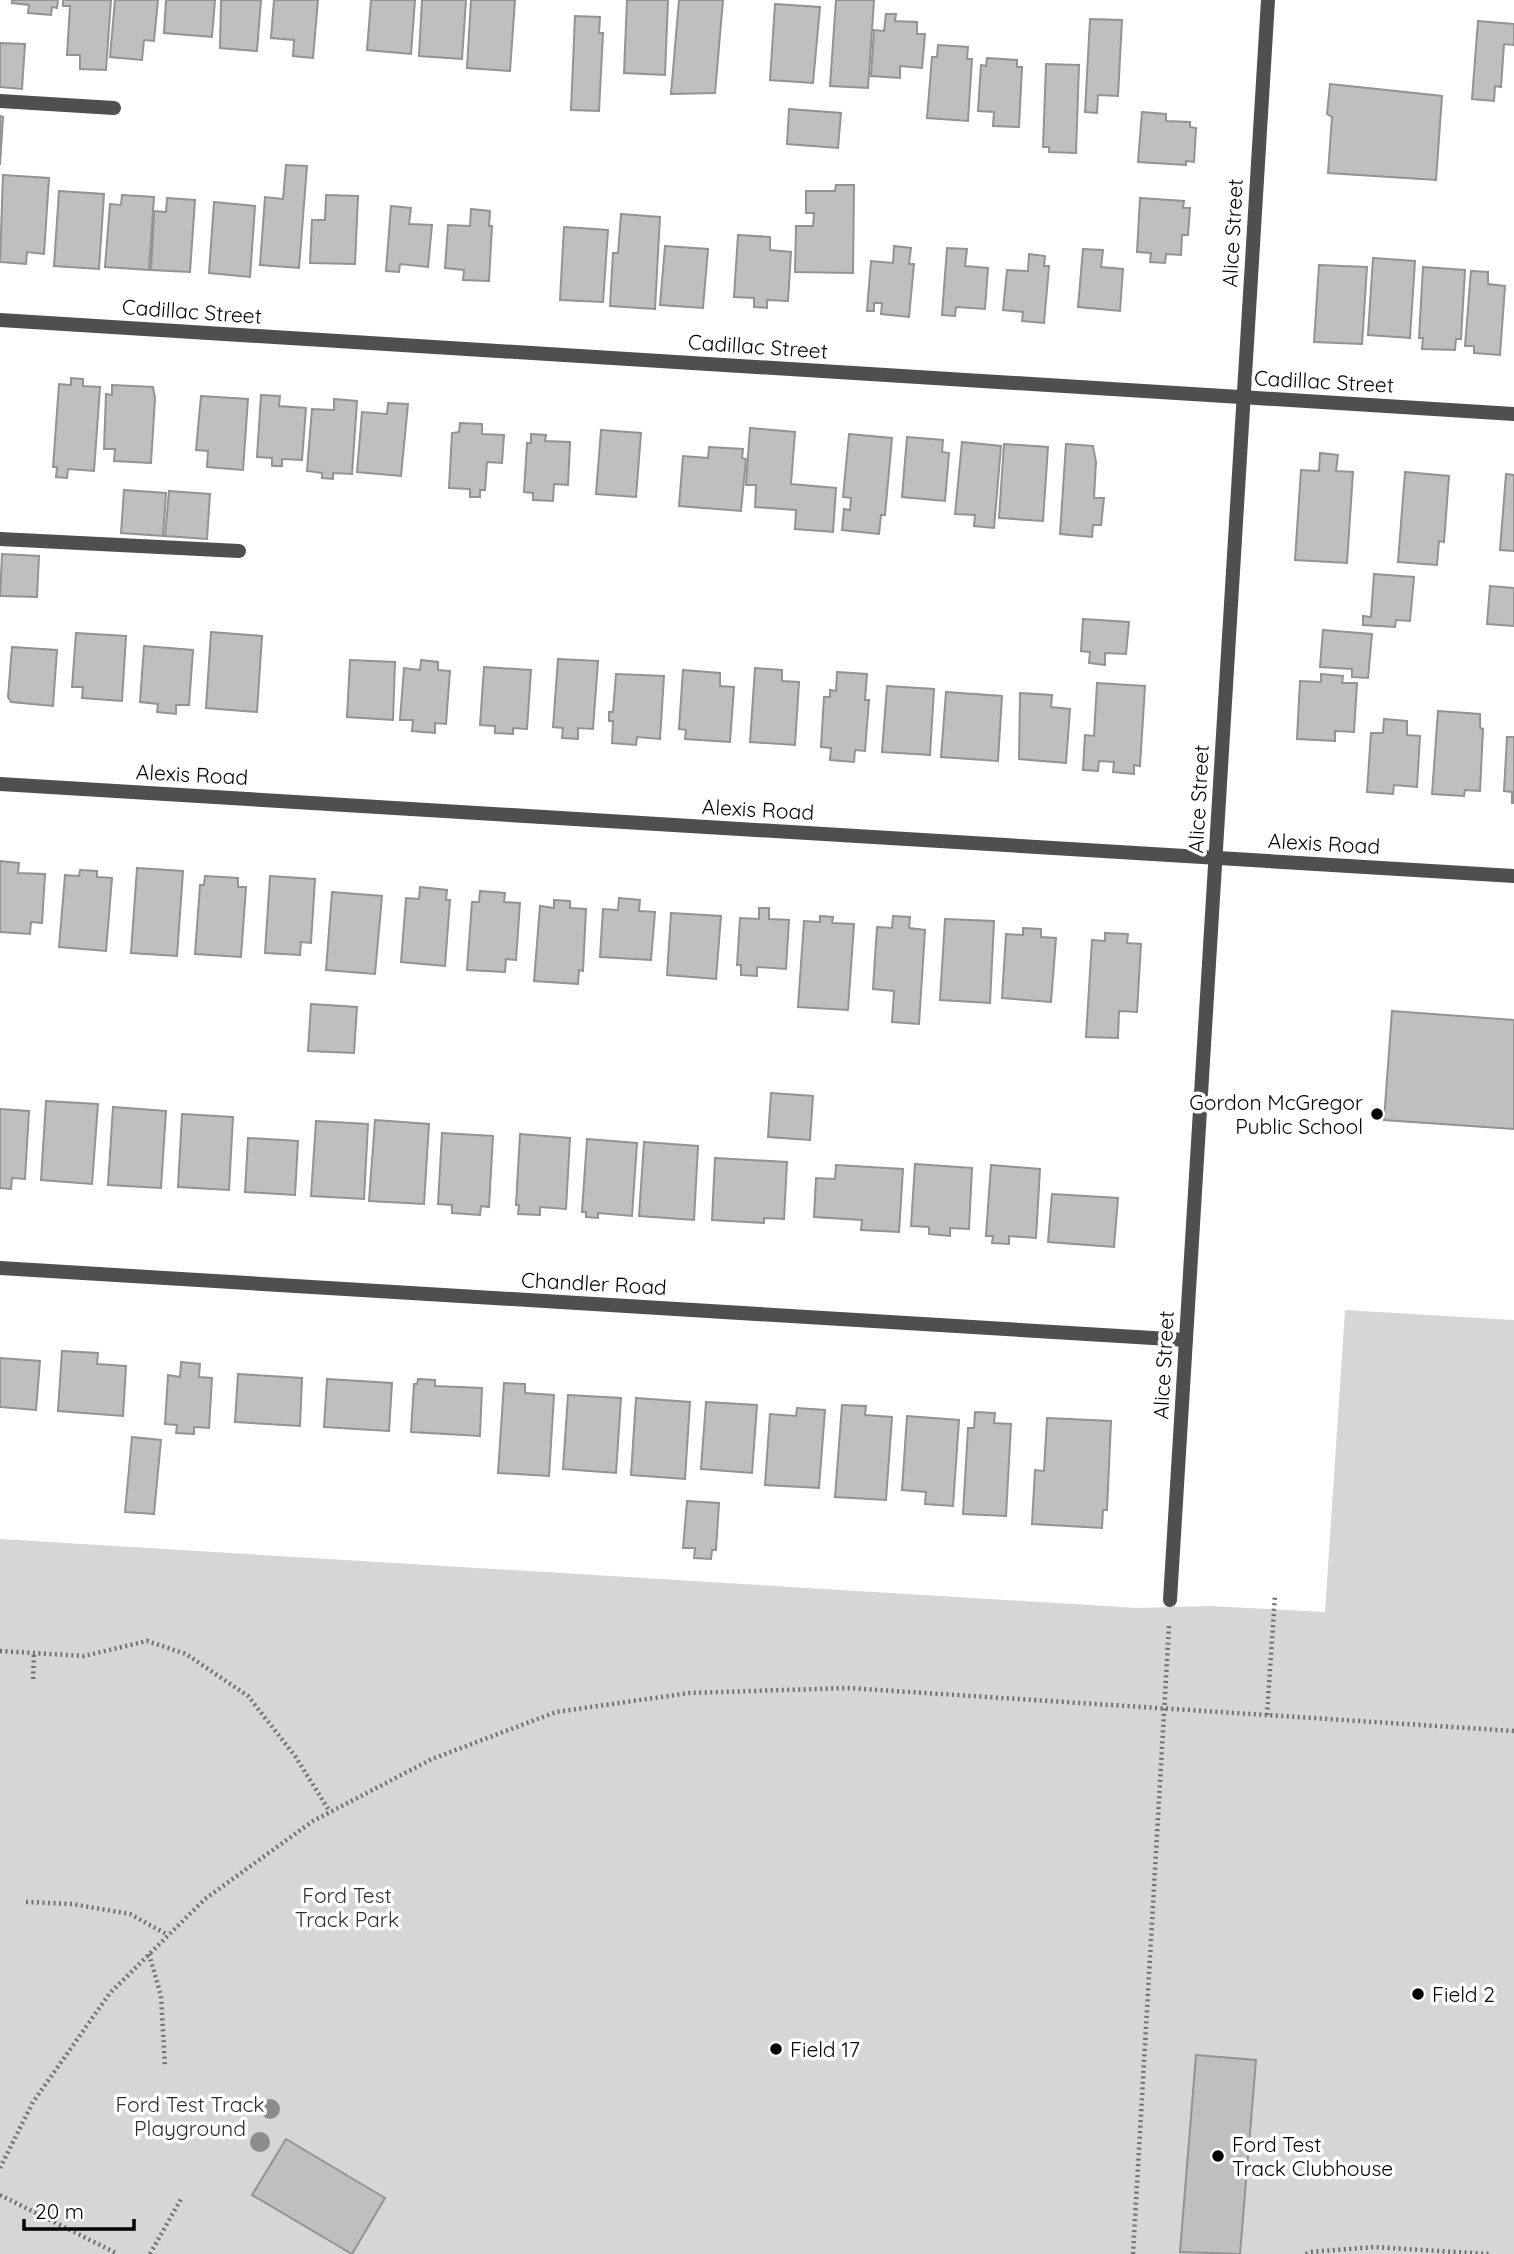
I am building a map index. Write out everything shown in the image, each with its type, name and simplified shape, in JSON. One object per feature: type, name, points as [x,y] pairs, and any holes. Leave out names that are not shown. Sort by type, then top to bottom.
[{"type":"street","name":"Alice Street","points":[[1171,1600],[1268,0]]},
{"type":"street","points":[[0,101],[114,108]]},
{"type":"street","name":"Cadillac Street","points":[[0,320],[1514,414]]},
{"type":"street","points":[[0,539],[239,551]]},
{"type":"street","name":"Alexis Road","points":[[0,784],[1514,876]]},
{"type":"street","name":"Chandler Road","points":[[0,1268],[1186,1340]]},
{"type":"path","points":[[1267,1715],[1275,1595]]},
{"type":"path","points":[[1133,2254],[1171,1600]]},
{"type":"path","points":[[0,1651],[84,1656],[147,1641],[186,1654],[248,1696],[295,1756],[330,1812]]},
{"type":"path","points":[[33,1679],[34,1653]]},
{"type":"path","points":[[0,2168],[41,2091],[110,1993],[205,1899],[313,1821],[432,1759],[555,1712],[689,1693],[848,1688],[1514,1731]]},
{"type":"path","points":[[26,1902],[72,1904],[130,1914],[168,1935]]},
{"type":"path","points":[[149,1954],[161,1996],[165,2067]]},
{"type":"path","points":[[0,2195],[118,2254]]},
{"type":"path","points":[[150,2254],[181,2199]]},
{"type":"path","points":[[1306,2254],[1374,2247],[1489,2254]]},
{"type":"green space","name":"Ford Test Track Park","points":[[1345,1310],[1514,1320],[1514,2254],[0,2254],[0,1539],[1138,1608],[1210,1606],[1325,1612]]},
{"type":"building","points":[[12,0],[58,0],[57,8],[52,7],[51,15],[28,13],[29,5],[12,3]]},
{"type":"building","points":[[63,0],[111,0],[106,70],[80,69],[80,55],[67,55],[70,6],[63,6]]},
{"type":"building","points":[[115,0],[158,0],[154,41],[144,40],[142,60],[110,57]]},
{"type":"building","points":[[166,0],[215,0],[212,37],[164,33]]},
{"type":"building","points":[[221,0],[261,0],[257,51],[220,48]]},
{"type":"building","points":[[274,0],[318,0],[313,58],[293,56],[294,40],[271,38]]},
{"type":"building","points":[[371,0],[415,0],[411,54],[367,50]]},
{"type":"building","points":[[422,0],[466,0],[462,59],[419,56]]},
{"type":"building","points":[[471,0],[515,0],[510,71],[467,68]]},
{"type":"building","points":[[627,0],[668,0],[665,75],[624,73]]},
{"type":"building","points":[[679,0],[723,0],[715,93],[671,94]]},
{"type":"building","points":[[836,0],[874,0],[868,88],[830,86]]},
{"type":"building","points":[[775,4],[820,7],[813,83],[770,80]]},
{"type":"building","points":[[886,14],[896,14],[895,21],[917,22],[917,34],[925,34],[922,68],[900,66],[900,78],[871,76],[874,30],[884,31]]},
{"type":"building","points":[[575,16],[600,17],[599,33],[603,33],[599,111],[571,110]]},
{"type":"building","points":[[1090,19],[1122,20],[1118,96],[1098,95],[1097,113],[1085,112]]},
{"type":"building","points":[[1478,21],[1514,24],[1514,45],[1504,44],[1501,87],[1495,86],[1494,101],[1472,99]]},
{"type":"building","points":[[0,43],[25,44],[22,89],[0,87]]},
{"type":"building","points":[[938,45],[968,47],[967,59],[972,59],[968,121],[927,118],[932,57],[937,57]]},
{"type":"building","points":[[987,58],[1017,60],[1017,67],[1022,67],[1019,127],[993,126],[994,112],[978,111],[981,65],[986,66]]},
{"type":"building","points":[[1046,64],[1079,65],[1076,153],[1049,152],[1049,147],[1043,147]]},
{"type":"building","points":[[1330,84],[1442,96],[1436,180],[1328,173],[1332,117],[1327,114]]},
{"type":"building","points":[[789,109],[841,113],[838,148],[787,144]]},
{"type":"building","points":[[1142,112],[1166,114],[1166,121],[1190,122],[1190,127],[1196,128],[1194,162],[1186,161],[1186,165],[1138,162]]},
{"type":"building","points":[[0,116],[3,117],[0,165]]},
{"type":"building","points":[[286,165],[307,166],[299,268],[260,265],[265,197],[283,199]]},
{"type":"building","points":[[3,175],[49,178],[44,254],[27,252],[26,264],[0,262]]},
{"type":"building","points":[[836,185],[854,185],[853,273],[795,272],[796,226],[813,226],[814,213],[806,213],[806,191],[835,191]]},
{"type":"building","points":[[59,191],[104,194],[99,269],[54,266]]},
{"type":"building","points":[[122,195],[154,197],[149,270],[105,267],[110,204],[121,205]]},
{"type":"building","points":[[326,195],[358,196],[355,264],[310,263],[312,220],[325,220]]},
{"type":"building","points":[[167,198],[195,200],[190,272],[151,270],[154,211],[166,212]]},
{"type":"building","points":[[1140,198],[1184,201],[1183,208],[1190,208],[1188,235],[1182,235],[1181,255],[1166,254],[1165,263],[1150,262],[1151,253],[1137,252]]},
{"type":"building","points":[[214,202],[255,206],[250,277],[209,273]]},
{"type":"building","points":[[391,206],[411,208],[409,224],[432,225],[428,267],[400,264],[399,272],[386,271]]},
{"type":"building","points":[[471,209],[490,211],[489,226],[492,226],[489,281],[463,280],[464,270],[445,268],[448,225],[470,226]]},
{"type":"building","points":[[621,214],[660,217],[655,309],[610,306],[613,253],[618,253]]},
{"type":"building","points":[[564,227],[608,230],[603,302],[560,300]]},
{"type":"building","points":[[738,235],[770,237],[770,250],[791,252],[788,301],[767,300],[767,308],[754,307],[754,298],[734,297]]},
{"type":"building","points":[[665,246],[708,249],[703,308],[660,305]]},
{"type":"building","points":[[894,246],[911,248],[909,264],[914,264],[909,317],[881,314],[882,303],[874,303],[874,311],[867,311],[871,261],[893,263]]},
{"type":"building","points":[[947,248],[967,249],[965,266],[988,268],[985,309],[956,307],[955,316],[942,315]]},
{"type":"building","points":[[1083,249],[1103,250],[1101,267],[1123,269],[1120,311],[1078,307]]},
{"type":"building","points":[[1029,254],[1045,256],[1044,266],[1049,266],[1044,323],[1022,321],[1023,312],[1003,310],[1007,270],[1028,271]]},
{"type":"building","points":[[1373,258],[1415,261],[1410,338],[1368,335]]},
{"type":"building","points":[[1319,265],[1367,267],[1362,344],[1314,342]]},
{"type":"building","points":[[1423,267],[1465,270],[1461,339],[1456,339],[1455,350],[1422,349],[1423,338],[1419,338]]},
{"type":"building","points":[[1471,271],[1488,272],[1488,284],[1505,286],[1500,355],[1474,353],[1474,346],[1465,346]]},
{"type":"building","points":[[71,378],[83,379],[83,386],[100,387],[94,471],[68,469],[67,478],[56,477],[57,467],[53,467],[59,384],[71,385]]},
{"type":"building","points":[[112,385],[153,387],[155,398],[151,463],[114,461],[115,449],[104,449],[106,394],[112,395]]},
{"type":"building","points":[[261,395],[280,396],[279,406],[306,408],[302,460],[282,459],[282,466],[272,466],[272,458],[257,457]]},
{"type":"building","points":[[201,396],[248,399],[243,470],[207,467],[208,451],[196,450]]},
{"type":"building","points":[[334,399],[357,401],[352,474],[333,473],[333,479],[322,478],[322,473],[307,471],[312,409],[334,410]]},
{"type":"building","points":[[388,403],[408,404],[401,476],[357,472],[362,412],[387,414]]},
{"type":"building","points":[[460,423],[482,424],[482,434],[504,435],[502,463],[487,462],[485,490],[480,490],[480,497],[470,497],[470,489],[449,488],[452,433],[459,432]]},
{"type":"building","points":[[750,428],[795,432],[791,484],[836,488],[833,532],[795,529],[796,510],[755,507],[756,485],[746,485]]},
{"type":"building","points":[[601,430],[641,433],[636,497],[596,494]]},
{"type":"building","points":[[531,434],[546,435],[545,441],[570,442],[568,485],[554,484],[553,501],[533,500],[533,493],[524,492],[527,443],[531,443]]},
{"type":"building","points":[[849,434],[892,438],[885,515],[881,515],[879,534],[842,530],[844,509],[850,510],[851,498],[843,497]]},
{"type":"building","points":[[907,437],[943,440],[942,452],[949,453],[945,501],[902,497]]},
{"type":"building","points":[[962,442],[1001,446],[994,528],[974,526],[975,515],[955,514]]},
{"type":"building","points":[[1004,444],[1048,447],[1043,521],[999,518]]},
{"type":"building","points":[[1066,444],[1093,446],[1096,462],[1094,498],[1104,498],[1101,525],[1093,525],[1092,537],[1060,534]]},
{"type":"building","points":[[709,447],[743,449],[742,458],[746,459],[741,511],[679,506],[683,456],[708,458]]},
{"type":"building","points":[[1320,453],[1338,455],[1336,471],[1353,472],[1347,563],[1295,560],[1301,470],[1319,471]]},
{"type":"building","points":[[1405,472],[1449,476],[1444,542],[1439,541],[1437,565],[1398,562]]},
{"type":"building","points":[[1506,474],[1514,475],[1514,551],[1500,550]]},
{"type":"building","points":[[124,490],[166,493],[163,536],[121,533]]},
{"type":"building","points":[[169,491],[210,494],[207,539],[165,536]]},
{"type":"building","points":[[2,554],[39,556],[37,597],[0,596]]},
{"type":"building","points":[[1374,574],[1414,577],[1410,621],[1396,620],[1395,627],[1363,625],[1363,616],[1371,617]]},
{"type":"building","points":[[1490,586],[1514,588],[1514,626],[1487,624]]},
{"type":"building","points":[[1083,619],[1129,622],[1126,654],[1105,653],[1105,665],[1089,663],[1090,652],[1081,651]]},
{"type":"building","points":[[1323,630],[1372,634],[1368,678],[1352,677],[1352,669],[1320,667]]},
{"type":"building","points":[[211,632],[262,636],[257,712],[206,708]]},
{"type":"building","points":[[76,633],[126,636],[122,701],[82,698],[83,687],[72,687]]},
{"type":"building","points":[[144,646],[193,650],[189,705],[176,705],[176,714],[157,712],[158,704],[140,702]]},
{"type":"building","points":[[12,647],[57,650],[53,706],[11,702],[8,697]]},
{"type":"building","points":[[558,659],[598,661],[593,729],[578,728],[578,739],[562,738],[563,728],[553,727]]},
{"type":"building","points":[[350,660],[395,662],[393,720],[347,717]]},
{"type":"building","points":[[421,660],[438,662],[438,670],[450,671],[446,724],[435,723],[435,733],[412,731],[413,720],[400,720],[404,668],[420,670]]},
{"type":"building","points":[[484,667],[531,670],[527,729],[513,728],[513,734],[495,733],[495,726],[480,725]]},
{"type":"building","points":[[755,668],[782,670],[782,681],[799,682],[795,745],[750,742]]},
{"type":"building","points":[[683,670],[720,673],[720,686],[734,687],[730,742],[685,739],[686,730],[679,729]]},
{"type":"building","points":[[837,672],[867,674],[865,700],[869,700],[865,751],[855,750],[854,762],[830,760],[831,748],[821,747],[824,697],[830,697],[830,690],[836,691]]},
{"type":"building","points":[[616,674],[664,676],[660,739],[637,737],[636,745],[612,743],[613,721],[609,721],[609,712],[613,712]]},
{"type":"building","points":[[1321,674],[1343,676],[1342,683],[1357,683],[1354,732],[1335,731],[1335,741],[1297,739],[1300,681],[1321,682]]},
{"type":"building","points":[[1097,683],[1145,686],[1140,766],[1134,765],[1134,774],[1113,772],[1114,762],[1099,761],[1098,771],[1083,770],[1085,735],[1094,736]]},
{"type":"building","points":[[887,686],[934,689],[930,755],[882,752]]},
{"type":"building","points":[[946,692],[1002,696],[998,761],[941,757]]},
{"type":"building","points":[[1020,693],[1052,695],[1051,707],[1070,709],[1066,763],[1019,759]]},
{"type":"building","points":[[1438,711],[1480,714],[1480,728],[1483,729],[1480,791],[1465,790],[1464,796],[1432,794]]},
{"type":"building","points":[[1384,719],[1407,721],[1407,735],[1420,736],[1417,787],[1394,785],[1393,794],[1367,792],[1371,733],[1383,733]]},
{"type":"building","points":[[1507,737],[1514,737],[1514,803],[1512,792],[1504,791]]},
{"type":"building","points":[[0,861],[19,863],[18,873],[45,874],[42,923],[31,922],[30,934],[0,932]]},
{"type":"building","points":[[137,868],[183,871],[177,956],[131,953]]},
{"type":"building","points":[[80,870],[97,871],[97,877],[112,878],[106,951],[59,947],[65,875],[79,876]]},
{"type":"building","points":[[205,876],[238,878],[238,887],[246,887],[241,957],[195,954],[200,885],[204,885]]},
{"type":"building","points":[[270,876],[315,879],[311,943],[301,942],[300,955],[265,953]]},
{"type":"building","points":[[420,887],[447,890],[446,900],[450,900],[445,966],[401,962],[406,898],[419,899]]},
{"type":"building","points":[[480,891],[505,893],[504,902],[520,903],[516,960],[506,959],[505,972],[467,970],[472,902],[479,902]]},
{"type":"building","points":[[332,892],[382,896],[375,974],[326,970]]},
{"type":"building","points":[[619,898],[640,900],[639,911],[655,912],[651,960],[600,957],[603,909],[618,910]]},
{"type":"building","points":[[554,900],[570,901],[570,908],[586,909],[583,971],[579,970],[578,984],[534,981],[540,906],[554,908]]},
{"type":"building","points":[[759,908],[769,908],[769,919],[789,920],[786,969],[757,967],[757,976],[741,975],[741,965],[737,965],[740,918],[759,919]]},
{"type":"building","points":[[671,913],[721,916],[716,979],[667,975]]},
{"type":"building","points":[[820,916],[833,917],[832,923],[854,924],[848,1010],[798,1007],[804,921],[820,922]]},
{"type":"building","points":[[893,916],[910,917],[909,928],[925,930],[919,1024],[892,1022],[894,991],[873,989],[877,927],[892,928]]},
{"type":"building","points":[[945,919],[994,921],[990,1003],[940,1000]]},
{"type":"building","points":[[1023,928],[1041,929],[1041,937],[1056,938],[1051,1002],[1002,998],[1006,934],[1023,935]]},
{"type":"building","points":[[1105,933],[1128,934],[1127,943],[1141,944],[1137,1012],[1119,1011],[1118,1038],[1086,1037],[1092,940],[1105,941]]},
{"type":"building","points":[[311,1004],[357,1007],[354,1053],[308,1051]]},
{"type":"building","name":"Gordon McGregor Public School","points":[[1392,1011],[1514,1020],[1514,1129],[1384,1120]]},
{"type":"building","points":[[771,1093],[813,1096],[810,1140],[768,1137]]},
{"type":"building","points":[[46,1101],[98,1104],[92,1184],[41,1180]]},
{"type":"building","points":[[113,1107],[166,1111],[161,1188],[108,1185]]},
{"type":"building","points":[[0,1109],[29,1111],[25,1179],[12,1178],[11,1189],[0,1188]]},
{"type":"building","points":[[182,1114],[233,1117],[229,1190],[178,1187]]},
{"type":"building","points":[[375,1120],[429,1124],[424,1204],[369,1201]]},
{"type":"building","points":[[316,1121],[368,1124],[364,1199],[311,1196]]},
{"type":"building","points":[[442,1133],[493,1136],[489,1207],[481,1206],[480,1215],[452,1213],[452,1205],[438,1204]]},
{"type":"building","points":[[520,1134],[570,1138],[566,1209],[540,1207],[540,1215],[518,1214],[519,1205],[516,1205]]},
{"type":"building","points":[[248,1138],[298,1141],[295,1195],[245,1192]]},
{"type":"building","points":[[587,1139],[637,1143],[632,1216],[598,1213],[598,1218],[586,1217],[586,1212],[582,1212]]},
{"type":"building","points":[[644,1142],[698,1146],[694,1220],[639,1216]]},
{"type":"building","points":[[715,1158],[787,1162],[784,1219],[764,1218],[764,1223],[712,1220]]},
{"type":"building","points":[[915,1164],[972,1168],[969,1229],[950,1228],[950,1236],[929,1234],[929,1227],[911,1226]]},
{"type":"building","points":[[836,1165],[903,1169],[899,1232],[861,1230],[862,1220],[814,1217],[816,1178],[835,1179]]},
{"type":"building","points":[[991,1165],[1040,1169],[1036,1238],[1009,1236],[1009,1244],[992,1243],[993,1236],[986,1236]]},
{"type":"building","points":[[1052,1194],[1118,1198],[1114,1247],[1048,1242]]},
{"type":"building","points":[[62,1351],[98,1353],[97,1364],[126,1366],[123,1416],[58,1411]]},
{"type":"building","points":[[0,1358],[40,1361],[36,1410],[0,1407]]},
{"type":"building","points":[[181,1362],[200,1364],[199,1377],[212,1378],[209,1428],[194,1427],[194,1434],[176,1433],[177,1425],[165,1424],[168,1375],[180,1377]]},
{"type":"building","points":[[238,1374],[302,1378],[300,1426],[235,1422]]},
{"type":"building","points":[[327,1379],[392,1383],[389,1431],[324,1427]]},
{"type":"building","points":[[418,1379],[435,1380],[435,1386],[482,1388],[480,1436],[411,1432],[414,1384],[417,1384]]},
{"type":"building","points":[[504,1383],[525,1384],[525,1393],[554,1395],[549,1476],[498,1473]]},
{"type":"building","points":[[568,1395],[621,1398],[616,1473],[563,1469]]},
{"type":"building","points":[[636,1398],[690,1402],[685,1479],[631,1475]]},
{"type":"building","points":[[706,1402],[757,1405],[752,1473],[701,1469]]},
{"type":"building","points":[[842,1405],[866,1406],[865,1415],[892,1417],[886,1500],[835,1497]]},
{"type":"building","points":[[797,1408],[825,1410],[819,1488],[765,1485],[770,1414],[796,1416]]},
{"type":"building","points":[[975,1412],[995,1413],[994,1423],[1011,1424],[1006,1516],[963,1514],[968,1428],[974,1428]]},
{"type":"building","points":[[907,1416],[959,1420],[953,1506],[925,1504],[926,1492],[902,1490]]},
{"type":"building","points":[[1047,1418],[1111,1421],[1107,1510],[1103,1510],[1102,1528],[1032,1524],[1035,1470],[1044,1471]]},
{"type":"building","points":[[132,1437],[161,1440],[154,1514],[125,1512]]},
{"type":"building","points":[[687,1501],[719,1503],[716,1550],[712,1550],[711,1559],[694,1558],[695,1548],[683,1548]]},
{"type":"building","name":"Ford Test Track Clubhouse","points":[[1196,2055],[1256,2060],[1240,2254],[1180,2252]]},
{"type":"building","points":[[286,2139],[385,2198],[352,2254],[252,2195]]},
{"type":"place","name":"Gordon McGregor Public School","points":[[1377,1114]]},
{"type":"place","name":"Field 2","points":[[1418,1994]]},
{"type":"place","name":"Field 17","points":[[776,2049]]},
{"type":"place","name":"Ford Test Track Clubhouse","points":[[1218,2156]]},
{"type":"park label","name":"Ford Test Track Playground","points":[[190,2116]]}]
